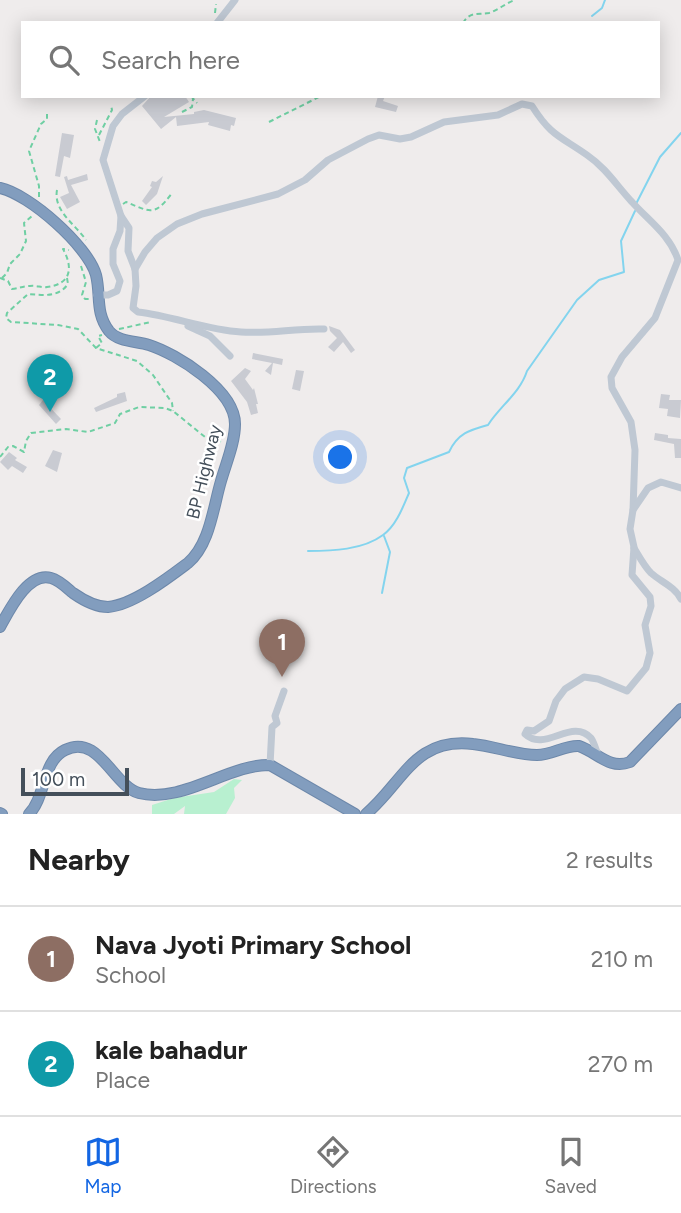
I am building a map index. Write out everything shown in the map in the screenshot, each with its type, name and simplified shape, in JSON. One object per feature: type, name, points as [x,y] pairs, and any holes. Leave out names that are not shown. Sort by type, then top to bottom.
[{"type":"highway","points":[[0,188],[16,193],[39,210],[78,252],[96,276],[97,297],[107,328],[113,335]]},
{"type":"highway","name":"BP Highway","points":[[0,627],[22,591],[34,581],[45,577],[57,580],[81,599],[96,606],[109,607],[141,594],[188,563],[199,551],[204,540],[231,445],[234,415],[223,396],[192,367],[162,350],[113,335]]},
{"type":"highway","points":[[366,814],[421,755],[432,748],[451,743],[473,744],[538,755],[579,746],[619,765],[630,762],[681,709]]},
{"type":"highway","points":[[29,814],[38,803],[51,763],[68,748],[80,747],[101,757],[131,789],[150,794],[204,784],[257,765],[270,765],[354,814]]},
{"type":"street","points":[[215,21],[235,0]]},
{"type":"street","points":[[142,98],[122,114],[113,126],[103,160],[120,213],[129,228],[128,251],[135,269],[136,286],[133,308],[138,312],[239,332],[324,329]]},
{"type":"street","points":[[135,269],[157,237],[177,224],[202,214],[278,194],[304,180],[328,160],[368,139],[379,135],[400,139],[411,137],[444,122],[498,115],[522,104],[532,106],[545,126],[567,144],[587,155],[612,177],[630,201],[667,238],[678,260],[655,318],[622,357],[611,377],[612,388],[631,422],[635,450],[630,530],[634,547],[632,575],[650,597],[651,606],[645,625],[650,653],[646,668],[627,691],[598,679],[584,677],[572,683],[556,701],[549,721],[534,731],[527,730],[525,734],[538,740],[568,731],[580,731],[591,739],[600,758]]},
{"type":"street","points":[[97,297],[117,291],[120,281],[113,264],[113,249],[120,231],[120,213]]},
{"type":"street","points":[[154,314],[210,336],[230,356]]},
{"type":"street","points":[[633,510],[648,488],[660,482],[681,488]]},
{"type":"street","points":[[634,547],[651,573],[664,580],[681,599]]},
{"type":"street","points":[[270,765],[272,727],[277,723],[275,716],[285,691]]},
{"type":"path","points":[[464,21],[472,14],[491,12],[502,4],[515,0]]},
{"type":"path","points":[[214,21],[216,4]]},
{"type":"path","points":[[182,112],[192,107],[192,98]]},
{"type":"path","points":[[193,98],[197,103]]},
{"type":"path","points":[[269,122],[317,98]]},
{"type":"path","points":[[99,136],[112,110],[111,105]]},
{"type":"path","points":[[97,120],[95,129],[99,136],[103,160]]},
{"type":"path","points":[[57,190],[55,197],[58,206],[86,240],[78,252],[63,249],[71,267],[64,290],[57,294],[28,295],[7,313],[6,318],[11,322],[58,325],[78,330],[96,348],[137,361],[152,375],[172,403],[173,411]]},
{"type":"path","points":[[120,213],[126,202],[144,211],[151,211],[163,204],[172,193]]},
{"type":"path","points":[[80,263],[86,282],[82,295],[85,299],[97,297]]},
{"type":"path","points":[[0,278],[8,281],[12,289],[31,285],[45,288],[59,284],[67,278]]},
{"type":"path","points":[[113,335],[124,326],[169,320]]},
{"type":"path","points":[[0,457],[8,447],[13,446],[24,452],[31,433],[66,429],[88,432],[115,423],[120,414],[139,407],[173,411],[205,437],[231,445]]},
{"type":"green space","points":[[234,779],[242,780],[234,788],[235,798],[226,814],[184,814],[185,806],[174,814],[152,814],[152,805],[174,798],[214,792]]},
{"type":"building","points":[[149,98],[186,98],[189,102],[164,117],[194,114],[204,110],[236,118],[230,131],[208,125],[209,122],[177,126],[176,117],[161,129],[142,106]]},
{"type":"building","points":[[377,98],[384,98],[383,101],[398,106],[396,112],[375,107]]},
{"type":"building","points":[[62,133],[74,135],[70,158],[64,156],[60,177],[55,176]]},
{"type":"building","points":[[87,174],[88,180],[71,185],[80,202],[67,209],[60,197],[69,193],[64,177],[67,176],[68,180]]},
{"type":"building","points":[[163,176],[157,194],[146,205],[142,201],[152,187],[152,181],[156,182]]},
{"type":"building","points":[[329,326],[340,330],[355,350],[351,353],[343,342],[334,352],[328,347],[337,338]]},
{"type":"building","points":[[253,353],[283,359],[282,365],[273,363],[271,375],[265,371],[272,363],[252,359]]},
{"type":"building","points":[[245,368],[251,371],[245,379],[253,390],[254,388],[258,404],[258,413],[251,415],[247,402],[231,381]]},
{"type":"building","points":[[296,370],[304,371],[300,391],[292,389]]},
{"type":"building","points":[[125,392],[127,401],[96,412],[94,408]]},
{"type":"building","points":[[661,394],[670,395],[669,400],[681,400],[680,418],[667,416],[668,409],[659,408]]},
{"type":"building","points":[[43,400],[61,419],[56,424],[39,405]]},
{"type":"building","points":[[655,433],[681,439],[681,458],[675,458],[674,444],[654,440]]},
{"type":"building","points":[[53,450],[62,453],[57,472],[45,466]]},
{"type":"building","points":[[9,452],[17,458],[15,460],[27,467],[23,473],[12,466],[8,470],[0,462]]},
{"type":"waterway","points":[[592,16],[602,8],[605,0]]},
{"type":"waterway","points":[[637,202],[660,157],[681,133]]},
{"type":"waterway","points":[[308,551],[357,547],[375,540],[392,527],[409,493],[404,478],[407,468],[449,452],[456,440],[465,433],[488,425],[520,386],[527,371],[577,300],[599,280],[624,272],[621,241],[635,211]]},
{"type":"waterway","points":[[382,593],[390,552],[384,536]]},
{"type":"place","name":"kale bahadur","points":[[50,412]]},
{"type":"place","name":"Nava Jyoti Primary School","points":[[282,677]]}]
